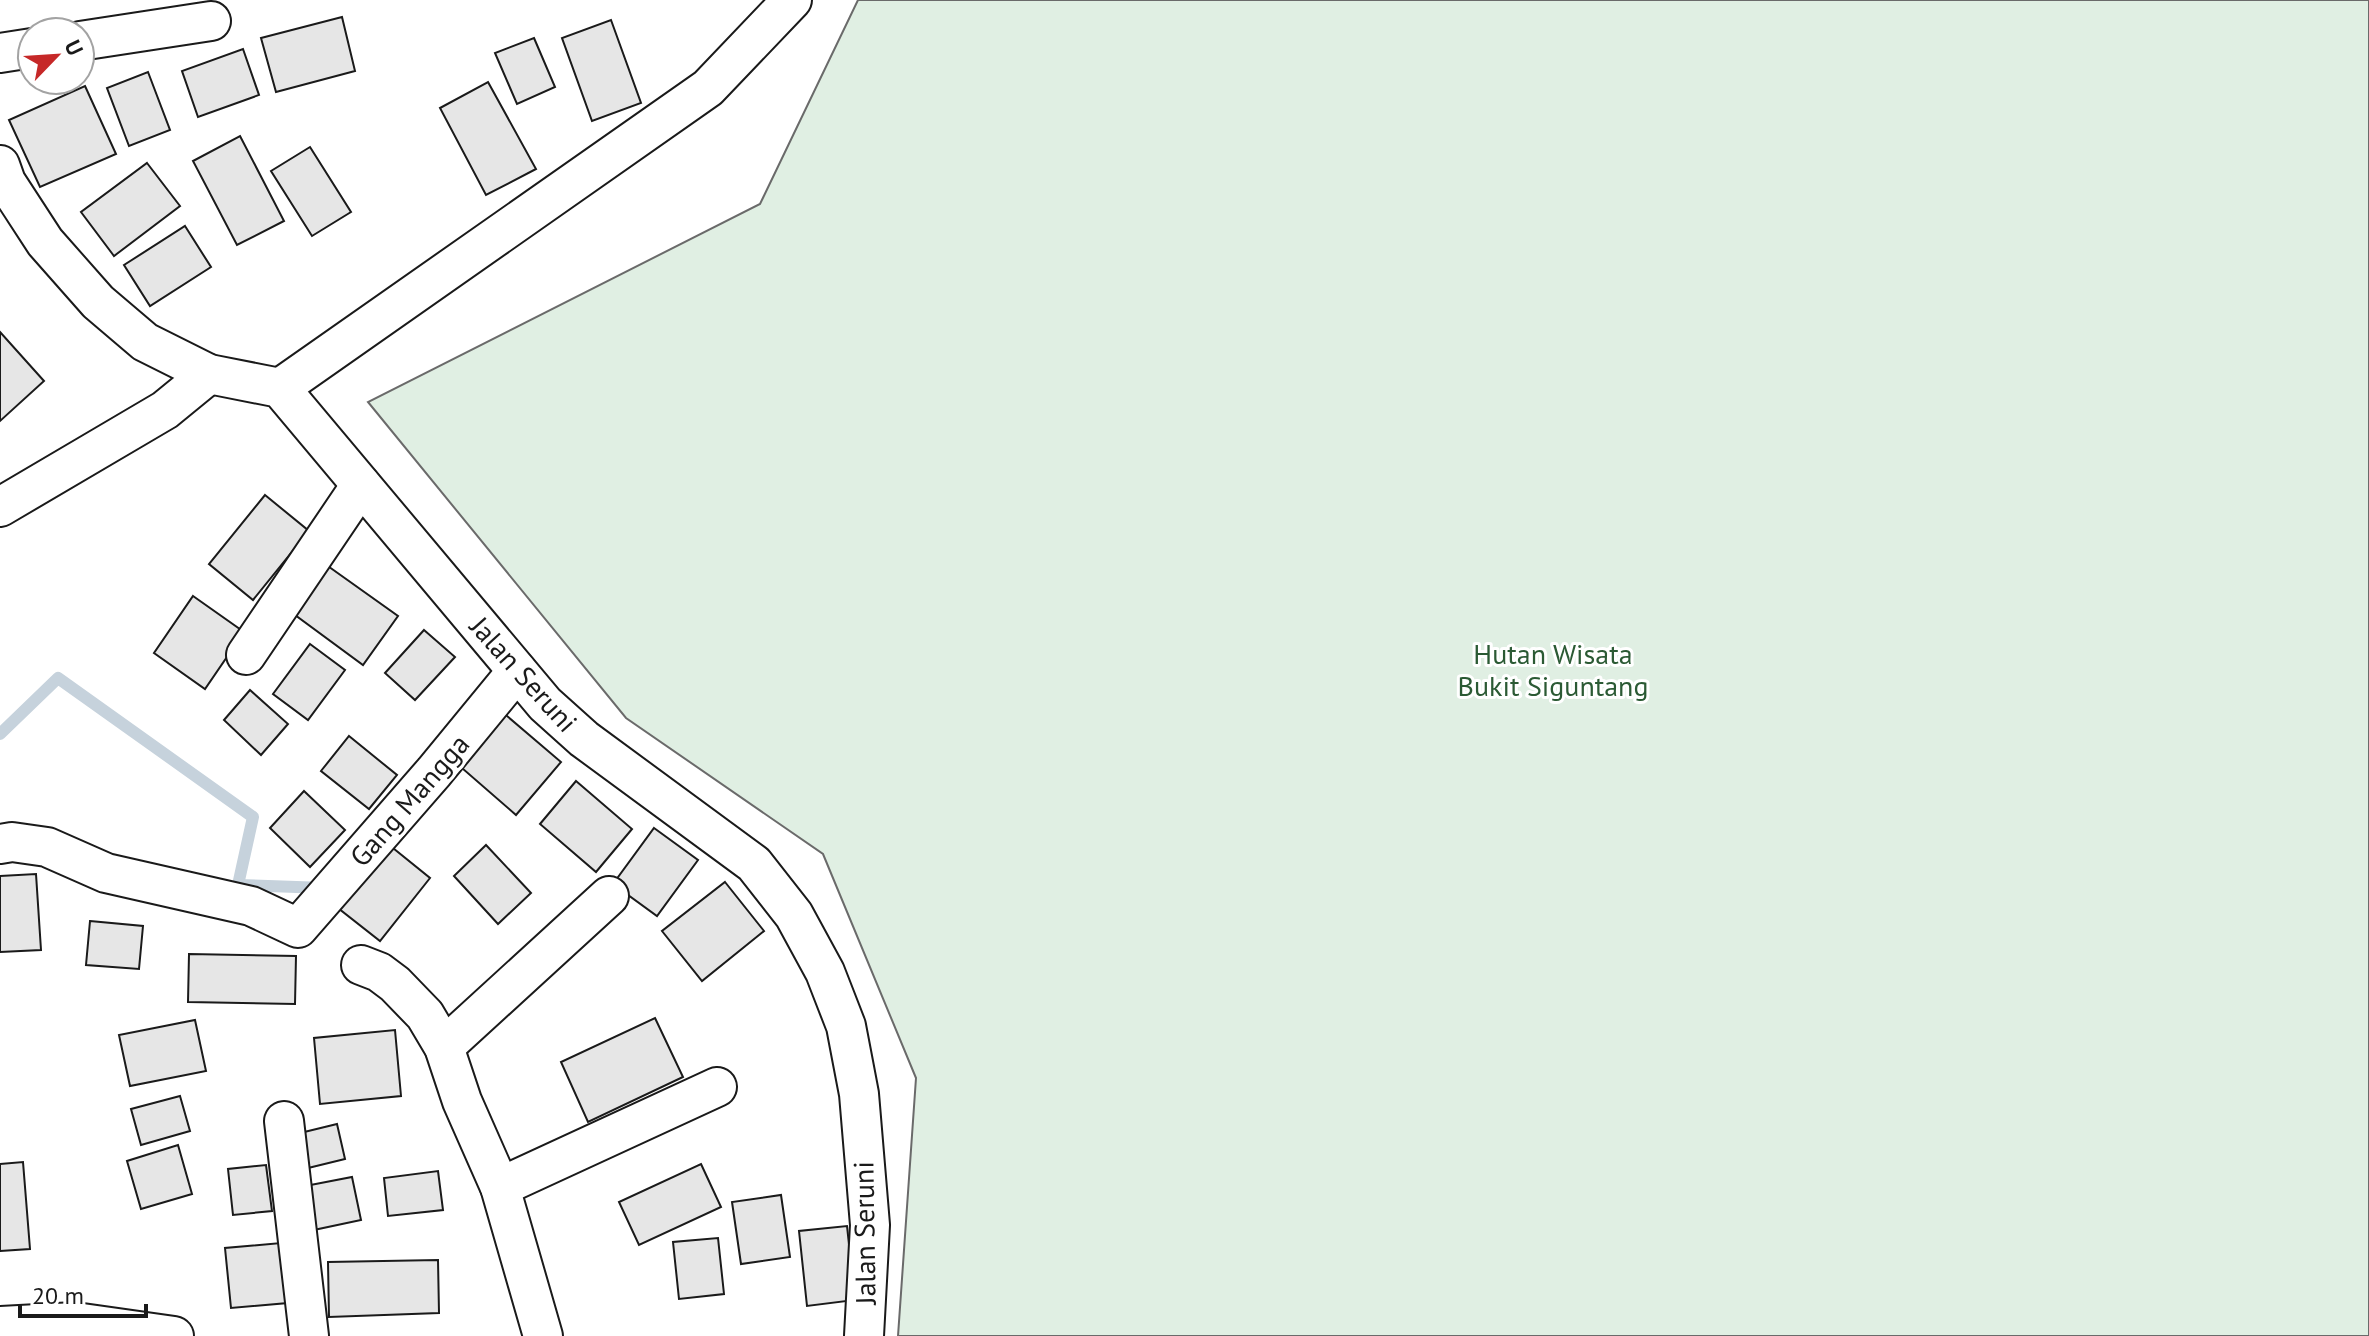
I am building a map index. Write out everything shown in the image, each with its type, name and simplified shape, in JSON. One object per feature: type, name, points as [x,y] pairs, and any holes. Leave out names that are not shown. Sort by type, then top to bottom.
[{"type":"street","points":[[0,165],[6,182],[45,242],[98,302],[145,342],[209,374],[280,388],[708,88],[792,0]]},
{"type":"street","points":[[96,39],[211,21]]},
{"type":"street","points":[[0,507],[165,410],[209,374]]},
{"type":"street","name":"Jalan Seruni","points":[[280,388],[545,704],[584,739],[754,864],[794,915],[825,972],[846,1026],[859,1094],[870,1225],[864,1336]]},
{"type":"street","points":[[246,655],[361,485]]},
{"type":"street","name":"Gang Mangga","points":[[0,844],[12,842],[47,847],[106,873],[251,906],[298,928],[517,671]]},
{"type":"street","points":[[444,1047],[609,896]]},
{"type":"street","points":[[361,965],[379,972],[395,984],[425,1015],[444,1047],[462,1101],[500,1187],[543,1336]]},
{"type":"street","points":[[500,1187],[717,1087]]},
{"type":"street","points":[[284,1121],[309,1336]]},
{"type":"street","points":[[0,1326],[43,1330],[75,1322],[174,1336]]},
{"type":"green space","name":"Hutan Wisata Bukit Siguntang","points":[[858,0],[2369,0],[2369,1336],[898,1336],[916,1078],[823,854],[626,718],[368,402],[760,204]]},
{"type":"building","points":[[342,17],[355,71],[276,92],[261,38]]},
{"type":"building","points":[[611,20],[641,103],[592,121],[562,38]]},
{"type":"building","points":[[534,38],[555,87],[517,104],[495,53]]},
{"type":"building","points":[[243,49],[259,95],[198,117],[182,71]]},
{"type":"building","points":[[148,72],[170,130],[129,146],[107,88]]},
{"type":"building","points":[[488,82],[536,169],[486,195],[440,108]]},
{"type":"building","points":[[63,96],[90,96],[116,154],[40,187],[9,120]]},
{"type":"building","points":[[240,136],[284,221],[237,245],[193,161]]},
{"type":"building","points":[[310,147],[351,212],[312,236],[271,171]]},
{"type":"building","points":[[147,163],[180,206],[114,256],[81,212]]},
{"type":"building","points":[[185,226],[211,267],[150,306],[124,265]]},
{"type":"building","points":[[0,332],[44,381],[0,421]]},
{"type":"building","points":[[265,495],[309,531],[253,600],[209,564]]},
{"type":"building","points":[[325,564],[398,616],[363,665],[291,612]]},
{"type":"building","points":[[193,596],[244,632],[205,689],[154,653]]},
{"type":"building","points":[[424,630],[455,657],[415,700],[385,673]]},
{"type":"building","points":[[310,644],[345,670],[308,720],[273,694]]},
{"type":"building","points":[[250,690],[288,724],[261,755],[224,720]]},
{"type":"building","points":[[500,710],[561,762],[516,815],[455,762]]},
{"type":"building","points":[[349,736],[397,775],[369,809],[321,771]]},
{"type":"building","points":[[576,781],[632,829],[596,872],[540,824]]},
{"type":"building","points":[[304,791],[345,830],[310,867],[270,828]]},
{"type":"building","points":[[654,828],[698,860],[657,916],[613,884]]},
{"type":"building","points":[[388,844],[430,878],[380,941],[338,908]]},
{"type":"building","points":[[486,845],[531,893],[498,924],[454,876]]},
{"type":"building","points":[[36,874],[41,950],[0,952],[0,876]]},
{"type":"building","points":[[725,882],[764,931],[702,981],[662,931]]},
{"type":"building","points":[[90,921],[143,926],[139,969],[86,965]]},
{"type":"building","points":[[189,954],[296,956],[295,1004],[188,1002]]},
{"type":"building","points":[[655,1018],[683,1077],[588,1122],[561,1062]]},
{"type":"building","points":[[195,1020],[206,1071],[130,1086],[119,1035]]},
{"type":"building","points":[[395,1030],[401,1096],[320,1104],[314,1038]]},
{"type":"building","points":[[180,1096],[190,1131],[141,1145],[131,1109]]},
{"type":"building","points":[[337,1124],[345,1159],[304,1169],[296,1134]]},
{"type":"building","points":[[178,1145],[192,1194],[141,1209],[127,1161]]},
{"type":"building","points":[[23,1162],[30,1249],[0,1251],[0,1164]]},
{"type":"building","points":[[701,1164],[721,1207],[639,1245],[619,1202]]},
{"type":"building","points":[[266,1165],[272,1211],[233,1215],[228,1169]]},
{"type":"building","points":[[438,1171],[443,1210],[388,1216],[384,1178]]},
{"type":"building","points":[[352,1177],[361,1220],[309,1231],[300,1187]]},
{"type":"building","points":[[781,1195],[790,1257],[741,1264],[732,1202]]},
{"type":"building","points":[[847,1226],[855,1300],[807,1306],[799,1231]]},
{"type":"building","points":[[718,1238],[724,1294],[679,1299],[673,1242]]},
{"type":"building","points":[[292,1242],[299,1302],[231,1308],[225,1248]]},
{"type":"building","points":[[438,1260],[439,1313],[329,1317],[328,1262]]},
{"type":"waterway","points":[[0,734],[58,678],[253,817],[238,885],[325,888]]}]
